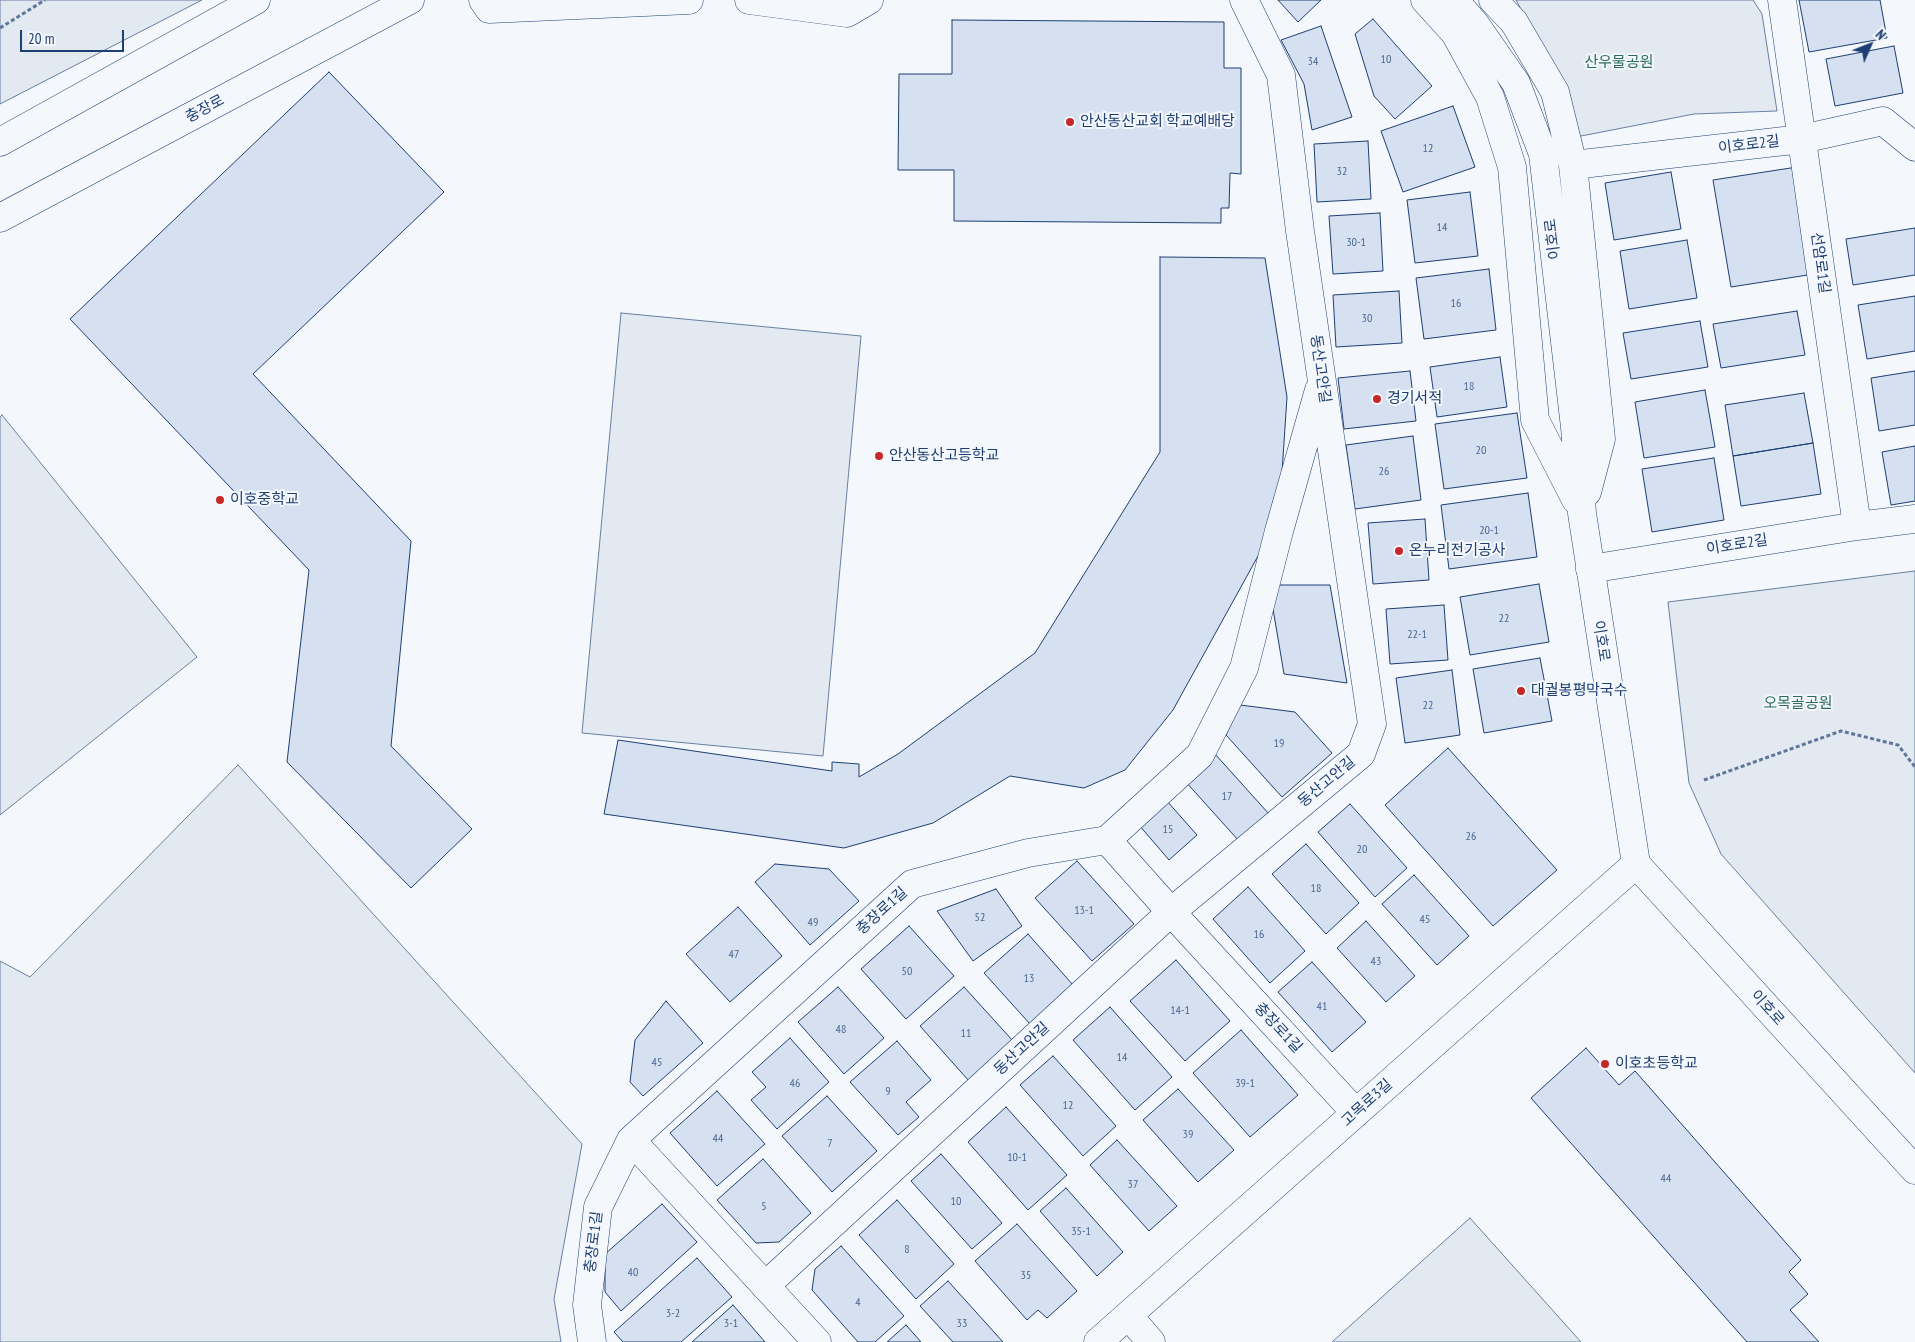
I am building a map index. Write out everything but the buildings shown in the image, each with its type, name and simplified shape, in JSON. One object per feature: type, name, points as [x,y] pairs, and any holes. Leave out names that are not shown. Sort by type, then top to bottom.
[{"type":"street","points":[[0,142],[256,0]]},
{"type":"street","name":"충장로","points":[[0,218],[410,0]]},
{"type":"street","points":[[483,0],[489,9],[689,0]]},
{"type":"street","points":[[749,0],[847,13],[869,0]]},
{"type":"street","name":"동산고안길","points":[[764,1286],[1171,912],[1361,754],[1372,724],[1321,382],[1281,75],[1244,0]]},
{"type":"street","points":[[1425,0],[1455,33],[1490,97],[1512,167],[1535,420],[1582,513]]},
{"type":"street","name":"이호로","points":[[1454,0],[1475,24],[1516,83],[1543,154],[1575,427],[1582,513],[1636,864],[1915,1170]]},
{"type":"street","points":[[1493,0],[1514,22],[1555,92],[1573,165],[1601,440],[1582,513]]},
{"type":"street","name":"선암로1길","points":[[1782,0],[1857,526]]},
{"type":"street","name":"이호로2길","points":[[1573,165],[1802,139],[1883,121],[1915,147]]},
{"type":"street","points":[[1107,840],[1200,755],[1244,668],[1279,530],[1321,382]]},
{"type":"street","name":"이호로2길","points":[[1590,569],[1857,526],[1915,519]]},
{"type":"street","name":"충장로1길","points":[[592,1342],[587,1306],[598,1206],[630,1140],[912,884],[1028,853],[1107,840],[1356,1113]]},
{"type":"street","name":"고목로3길","points":[[1098,1342],[1636,864]]},
{"type":"street","points":[[630,1140],[817,1342]]},
{"type":"street","points":[[1128,1316],[1152,1342]]},
{"type":"path","points":[[0,28],[45,0]]},
{"type":"path","points":[[1704,780],[1841,731],[1898,745],[1915,767]]},
{"type":"green space","points":[[0,0],[202,0],[0,104]]},
{"type":"green space","name":"산우물공원","points":[[1516,0],[1753,0],[1762,14],[1777,111],[1694,114],[1576,137],[1555,72]]},
{"type":"green space","points":[[621,313],[861,336],[823,756],[582,733]]},
{"type":"green space","points":[[2,415],[197,657],[0,815],[0,417]]},
{"type":"green space","name":"오목골공원","points":[[1915,571],[1915,1073],[1721,854],[1689,783],[1668,602]]},
{"type":"green space","points":[[238,765],[582,1144],[554,1299],[561,1342],[0,1342],[0,961],[30,977]]},
{"type":"green space","points":[[1470,1218],[1581,1342],[1332,1342]]},
{"type":"place","name":"안산동산교회 학교예배당","points":[[1070,122]]},
{"type":"place","name":"경기서적","points":[[1377,399]]},
{"type":"place","name":"안산동산고등학교","points":[[879,456]]},
{"type":"place","name":"이호중학교","points":[[220,500]]},
{"type":"place","name":"온누리전기공사","points":[[1399,551]]},
{"type":"place","name":"대궐봉평막국수","points":[[1521,691]]},
{"type":"place","name":"이호초등학교","points":[[1605,1064]]}]
